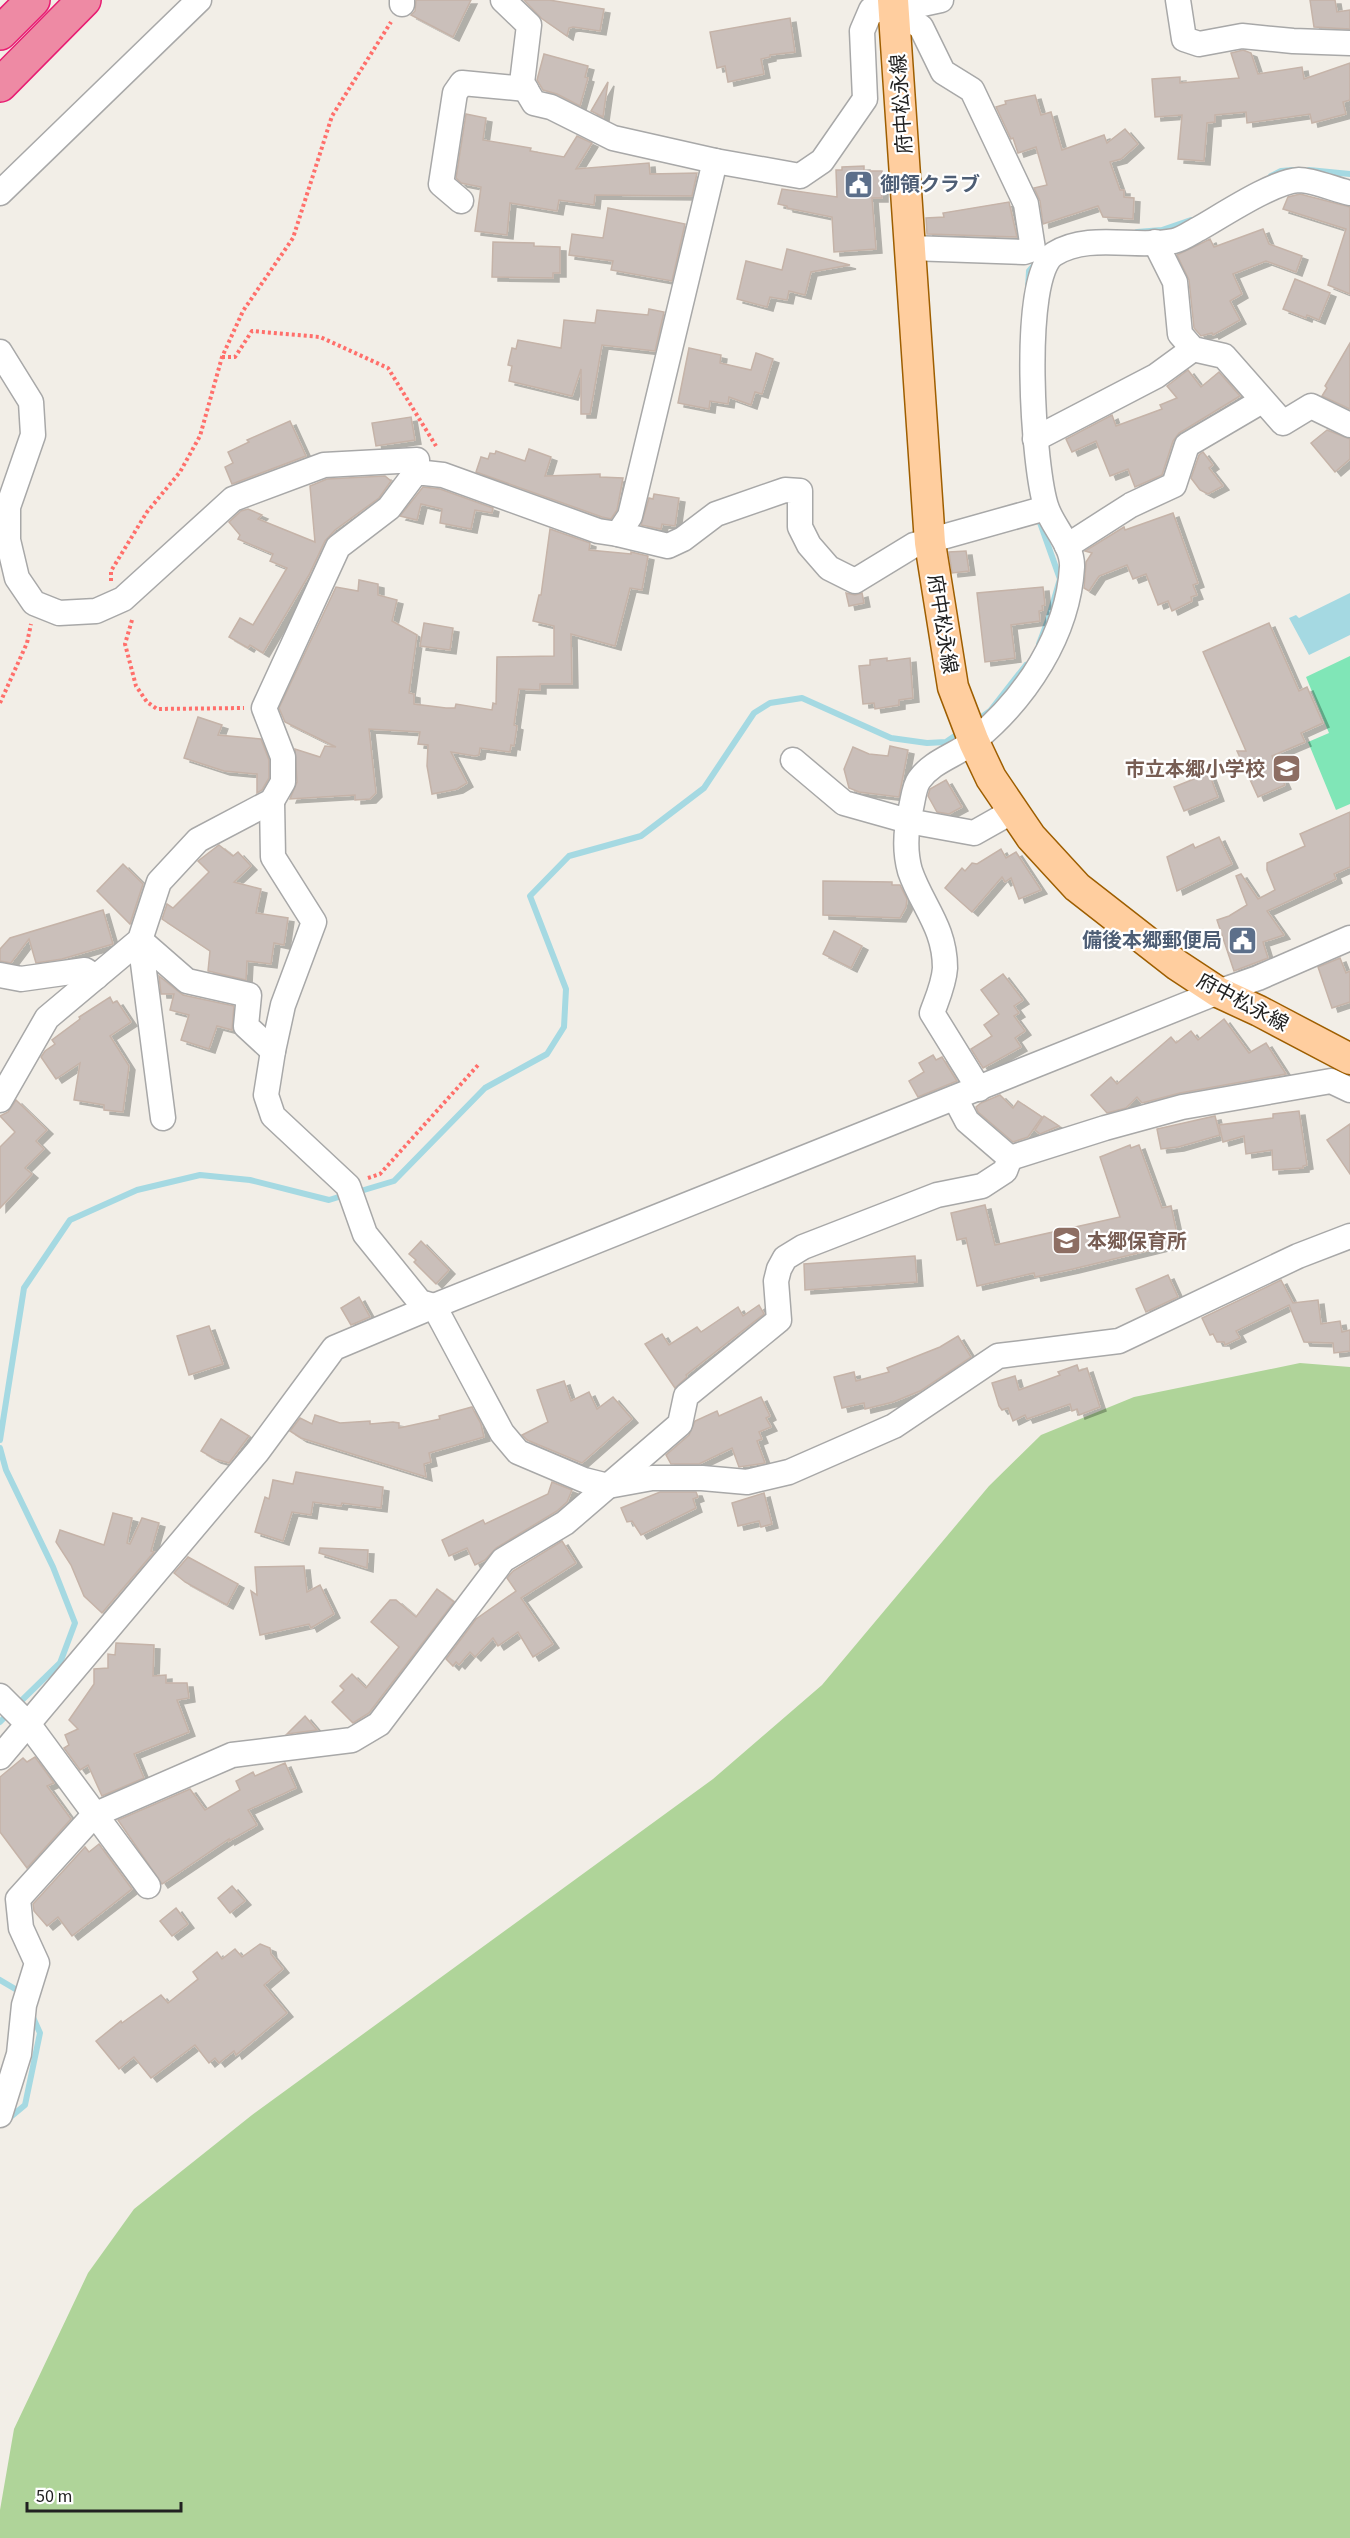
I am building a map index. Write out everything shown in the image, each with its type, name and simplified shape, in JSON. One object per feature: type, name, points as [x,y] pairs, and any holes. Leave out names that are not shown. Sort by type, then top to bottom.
[{"type":"highway","points":[[0,33],[33,0]]},
{"type":"highway","points":[[0,85],[84,0]]},
{"type":"main road","name":"府中松永線","points":[[894,5],[930,543],[953,687],[974,742],[991,778],[1031,837],[1077,887],[1177,965],[1218,992],[1350,1059]]},
{"type":"street","points":[[0,193],[200,0]]},
{"type":"street","points":[[502,0],[529,25],[522,82],[534,103],[550,107],[613,138],[715,161],[800,176],[822,162],[865,99],[862,31],[872,10],[941,0]]},
{"type":"street","points":[[1178,0],[1184,39],[1199,44],[1242,36],[1350,43]]},
{"type":"street","points":[[894,5],[921,27],[943,72],[972,90],[1026,204],[1040,254],[1030,371],[1035,439],[1046,508],[1067,546],[1072,565],[1064,610],[1050,649],[1017,700],[974,742],[939,761],[918,781],[905,831],[910,870],[938,926],[942,946],[945,969],[941,990],[932,1013],[979,1089]]},
{"type":"street","points":[[461,201],[441,184],[455,93],[462,83],[526,89]]},
{"type":"street","points":[[618,534],[630,516],[715,161]]},
{"type":"street","points":[[910,248],[1055,254],[1080,244],[1176,241],[1273,188],[1299,180],[1350,193]]},
{"type":"street","points":[[1155,242],[1174,282],[1180,334],[1193,349],[1224,356],[1283,423],[1311,406],[1350,425]]},
{"type":"street","points":[[1035,439],[1156,376],[1193,349]]},
{"type":"street","points":[[0,352],[31,402],[33,435],[8,507],[8,540],[17,578],[34,603],[58,613],[96,611],[123,599],[234,499],[324,465],[417,460],[416,472],[389,508],[338,547],[264,708],[283,757],[283,782],[272,801],[273,857],[314,922],[283,1005],[266,1095],[273,1116],[348,1186],[365,1234],[420,1302],[434,1306],[502,1433],[518,1452],[584,1480],[608,1486],[652,1478],[702,1478],[747,1482],[789,1472],[894,1426],[998,1356],[1119,1341],[1298,1256],[1350,1236]]},
{"type":"street","points":[[1067,546],[1131,506],[1174,485],[1186,445],[1262,401]]},
{"type":"street","points":[[416,472],[443,475],[598,531],[668,546],[683,539],[716,514],[785,490],[800,491],[800,527],[810,546],[829,568],[855,581],[914,545],[930,543],[1046,508]]},
{"type":"street","points":[[793,760],[844,803],[908,821],[974,833],[1014,811]]},
{"type":"street","points":[[163,1118],[140,940],[159,882],[198,840],[272,801]]},
{"type":"street","points":[[0,1757],[258,1451],[334,1348],[1218,992],[1258,978],[1350,938]]},
{"type":"street","points":[[0,1100],[47,1018],[140,940]]},
{"type":"street","points":[[140,940],[187,981],[249,995],[246,1026],[273,1051]]},
{"type":"street","points":[[0,975],[21,979],[85,970],[96,977]]},
{"type":"street","points":[[1010,1158],[1182,1107],[1331,1081],[1350,1090]]},
{"type":"street","points":[[955,1098],[968,1121],[1010,1158]]},
{"type":"street","points":[[0,2115],[19,2054],[24,2005],[36,1963],[21,1928],[18,1899],[94,1815],[232,1755],[352,1740],[379,1724],[503,1560],[565,1523],[680,1424],[686,1396],[778,1320],[776,1281],[785,1258],[802,1247],[937,1195],[982,1186],[1005,1171],[1010,1158]]},
{"type":"street","points":[[0,1696],[29,1725],[148,1886]]},
{"type":"path","points":[[264,708],[157,709],[147,702],[136,686],[125,644],[132,617],[123,599],[111,594],[111,571],[147,512],[180,472],[200,436],[222,357],[243,312],[293,238],[332,116],[402,2]]},
{"type":"path","points":[[222,357],[235,357],[252,331],[321,337],[388,368],[447,465],[443,475]]},
{"type":"path","points":[[0,703],[27,643],[34,603]]},
{"type":"path","points":[[348,1186],[380,1174],[479,1064]]},
{"type":"green space","points":[[1350,656],[1350,804],[1336,810],[1308,742],[1329,733],[1306,677]]},
{"type":"green space","points":[[1300,1363],[1350,1367],[1350,2538],[0,2538],[0,2510],[14,2429],[88,2273],[134,2209],[252,2115],[713,1779],[822,1685],[989,1486],[1041,1435],[1134,1397]]},
{"type":"water","points":[[1350,593],[1350,635],[1309,655],[1289,618],[1296,615],[1299,618]]},
{"type":"building","points":[[416,0],[471,0],[453,37],[411,15],[415,11]]},
{"type":"building","points":[[524,0],[549,0],[604,9],[600,31],[573,27],[569,28],[567,36],[541,18]]},
{"type":"building","points":[[1310,0],[1335,0],[1337,12],[1350,10],[1350,29],[1314,27]]},
{"type":"building","points":[[790,18],[795,52],[770,55],[770,57],[761,59],[764,74],[728,82],[725,66],[717,68],[710,32]]},
{"type":"building","points":[[1243,50],[1251,53],[1258,74],[1302,67],[1304,79],[1350,63],[1350,100],[1343,102],[1346,114],[1312,123],[1310,114],[1247,123],[1246,112],[1215,115],[1215,122],[1207,123],[1204,161],[1178,159],[1182,115],[1155,117],[1152,79],[1180,77],[1180,83],[1239,78],[1231,53]]},
{"type":"building","points":[[544,54],[588,66],[585,77],[588,78],[580,106],[557,94],[543,90],[537,80]]},
{"type":"building","points":[[608,82],[603,117],[591,111]]},
{"type":"building","points":[[1035,95],[1041,115],[1051,112],[1062,150],[1104,135],[1107,143],[1125,129],[1138,144],[1121,159],[1110,162],[1120,190],[1124,190],[1124,197],[1134,198],[1133,219],[1103,217],[1098,206],[1043,224],[1040,201],[1034,188],[1047,185],[1036,147],[1018,153],[1013,138],[1011,139],[996,107],[1006,104],[1005,101]]},
{"type":"building","points":[[466,114],[486,118],[483,140],[531,148],[530,151],[564,157],[577,136],[592,143],[576,169],[649,163],[650,174],[697,173],[692,196],[595,195],[594,205],[559,200],[557,211],[510,203],[507,235],[475,231],[481,187],[461,183],[456,178]]},
{"type":"building","points":[[864,166],[864,171],[882,171],[882,198],[872,198],[876,249],[834,252],[832,217],[778,204],[782,189],[837,197],[836,170],[842,170],[842,167]]},
{"type":"building","points":[[1300,194],[1350,207],[1350,294],[1328,285],[1346,229],[1283,209],[1288,197]]},
{"type":"building","points":[[1009,202],[1017,237],[927,234],[926,218],[944,217],[943,213]]},
{"type":"building","points":[[608,208],[685,224],[672,281],[611,270],[613,261],[569,255],[572,234],[603,238]]},
{"type":"building","points":[[1263,229],[1269,244],[1302,256],[1296,272],[1266,261],[1233,274],[1242,294],[1230,301],[1240,320],[1213,335],[1212,333],[1201,336],[1194,328],[1189,280],[1177,255],[1210,239],[1214,247]]},
{"type":"building","points":[[493,242],[534,243],[534,246],[560,247],[560,273],[553,273],[553,278],[492,277]]},
{"type":"building","points":[[787,249],[850,265],[811,272],[805,295],[789,291],[787,300],[770,297],[767,307],[737,299],[746,261],[782,270]]},
{"type":"building","points":[[1295,279],[1330,293],[1319,320],[1307,315],[1306,318],[1283,309]]},
{"type":"building","points":[[649,309],[664,312],[655,351],[602,345],[590,414],[581,414],[581,369],[572,396],[509,381],[512,366],[508,365],[512,348],[516,349],[518,340],[561,348],[564,320],[595,323],[597,310],[648,315]]},
{"type":"building","points":[[1350,343],[1350,409],[1322,396],[1327,388],[1325,386]]},
{"type":"building","points":[[689,348],[721,355],[720,363],[751,370],[756,353],[773,359],[762,394],[755,392],[751,405],[729,397],[728,404],[710,401],[709,409],[678,403]]},
{"type":"building","points":[[1188,370],[1201,387],[1219,372],[1240,396],[1179,433],[1173,441],[1162,475],[1135,487],[1128,469],[1110,476],[1096,441],[1072,452],[1066,439],[1112,415],[1116,426],[1162,409],[1160,405],[1177,398],[1167,386]]},
{"type":"building","points":[[411,417],[415,440],[376,446],[372,423]]},
{"type":"building","points":[[290,421],[306,456],[232,484],[225,467],[233,463],[228,452],[249,442],[247,440]]},
{"type":"building","points":[[1327,430],[1350,439],[1350,459],[1335,472],[1311,443]]},
{"type":"building","points":[[529,449],[551,457],[545,476],[600,474],[600,477],[623,478],[617,510],[611,519],[476,472],[481,457],[488,459],[490,453],[495,454],[496,451],[525,461]]},
{"type":"building","points":[[1203,452],[1213,465],[1209,468],[1223,486],[1208,494],[1200,490],[1191,478],[1199,455]]},
{"type":"building","points":[[385,476],[391,481],[379,498],[335,530],[325,541],[309,575],[263,653],[250,645],[248,648],[229,637],[240,618],[253,625],[287,568],[270,561],[273,554],[238,539],[240,535],[229,522],[241,511],[248,509],[262,515],[258,519],[315,542],[310,486],[327,479]]},
{"type":"building","points":[[423,487],[440,489],[493,508],[492,513],[475,510],[471,529],[440,523],[442,509],[421,504],[417,520],[400,516]]},
{"type":"building","points":[[654,494],[679,498],[675,526],[662,524],[661,529],[641,525],[649,498],[653,499]]},
{"type":"building","points":[[1173,513],[1198,583],[1193,585],[1197,595],[1191,597],[1192,601],[1172,611],[1168,601],[1158,605],[1146,574],[1133,579],[1127,565],[1099,576],[1089,591],[1084,588],[1086,562],[1092,553],[1085,551],[1124,527],[1125,530]]},
{"type":"building","points":[[550,529],[590,543],[589,550],[631,554],[631,552],[648,556],[642,590],[630,588],[615,646],[571,634],[572,684],[540,684],[540,690],[519,689],[514,725],[517,726],[514,746],[511,745],[510,752],[480,748],[479,755],[475,756],[451,752],[467,783],[457,789],[432,794],[427,766],[428,745],[418,744],[420,732],[369,729],[376,793],[370,799],[355,800],[355,795],[290,799],[297,782],[295,749],[320,757],[325,746],[336,747],[285,722],[279,708],[336,587],[358,591],[359,580],[378,584],[378,595],[397,600],[392,621],[417,635],[409,693],[414,694],[414,704],[455,708],[456,704],[492,710],[493,703],[496,704],[497,657],[554,656],[554,626],[533,621],[539,595],[541,595]]},
{"type":"building","points":[[966,551],[969,571],[952,573],[949,552]]},
{"type":"building","points":[[1043,587],[1045,605],[1042,606],[1043,610],[1039,611],[1040,621],[1011,625],[1015,658],[985,662],[977,593]]},
{"type":"building","points":[[846,593],[855,595],[862,593],[864,603],[849,606]]},
{"type":"building","points":[[424,623],[453,628],[450,650],[420,646]]},
{"type":"building","points":[[1269,623],[1299,691],[1307,687],[1323,723],[1301,733],[1305,742],[1272,756],[1285,785],[1258,797],[1237,751],[1246,751],[1203,652]]},
{"type":"building","points":[[887,658],[887,661],[910,658],[913,698],[899,700],[899,705],[875,709],[874,703],[863,704],[859,666],[870,665],[870,660]]},
{"type":"building","points":[[198,717],[222,725],[218,735],[261,739],[269,760],[269,778],[262,790],[257,793],[257,774],[224,771],[184,758]]},
{"type":"building","points":[[890,746],[908,750],[899,797],[859,792],[849,788],[844,769],[853,747],[869,754],[888,756]]},
{"type":"building","points":[[1209,773],[1218,797],[1184,811],[1174,787]]},
{"type":"building","points":[[946,780],[962,807],[949,814],[937,812],[928,796],[930,789]]},
{"type":"building","points":[[1350,812],[1350,867],[1334,874],[1336,879],[1267,911],[1284,935],[1263,942],[1268,958],[1234,971],[1217,920],[1247,905],[1236,876],[1241,874],[1258,899],[1275,890],[1267,870],[1267,863],[1305,846],[1300,834]]},
{"type":"building","points":[[1219,837],[1232,864],[1177,891],[1167,857],[1193,844],[1195,848]]},
{"type":"building","points":[[219,845],[233,856],[238,852],[251,866],[234,882],[261,889],[256,913],[288,918],[284,945],[274,943],[271,964],[247,961],[246,980],[208,971],[210,951],[162,919],[167,904],[173,908],[209,872],[198,861]]},
{"type":"building","points":[[1001,849],[1006,858],[1016,852],[1041,890],[1019,899],[1011,878],[1005,882],[1002,877],[972,912],[945,888],[962,868],[965,871],[972,863],[977,864]]},
{"type":"building","points":[[123,864],[143,884],[130,924],[97,891]]},
{"type":"building","points":[[823,881],[892,882],[892,885],[900,885],[907,899],[906,907],[900,918],[823,915]]},
{"type":"building","points":[[103,910],[113,944],[62,959],[36,963],[29,939],[11,963],[0,961],[0,949],[10,938]]},
{"type":"building","points":[[834,931],[862,946],[851,968],[823,954]]},
{"type":"building","points":[[1340,958],[1346,973],[1350,971],[1350,1002],[1332,1008],[1318,967]]},
{"type":"building","points":[[1003,974],[1023,1000],[1014,1006],[1019,1013],[1014,1016],[1025,1031],[1015,1038],[1021,1047],[983,1068],[971,1049],[992,1036],[984,1025],[999,1014],[981,990]]},
{"type":"building","points":[[159,976],[183,995],[234,1006],[232,1030],[217,1026],[209,1049],[181,1040],[189,1015],[170,1010],[174,994],[161,994]]},
{"type":"building","points":[[110,997],[113,1003],[117,1001],[131,1022],[110,1036],[129,1066],[123,1112],[104,1110],[104,1105],[74,1100],[80,1063],[56,1079],[41,1057],[55,1044],[52,1040],[80,1019],[79,1017]]},
{"type":"building","points":[[1224,1019],[1249,1053],[1266,1043],[1286,1074],[1180,1093],[1142,1103],[1137,1097],[1126,1108],[1107,1113],[1091,1095],[1111,1077],[1117,1084],[1171,1037],[1176,1043],[1191,1031],[1198,1040]]},
{"type":"building","points":[[933,1055],[936,1060],[942,1057],[957,1081],[918,1097],[909,1081],[924,1072],[919,1063]]},
{"type":"building","points":[[1000,1095],[1013,1108],[1018,1101],[1042,1117],[1028,1137],[1013,1142],[978,1112],[976,1107],[981,1103]]},
{"type":"building","points":[[16,1100],[47,1130],[36,1141],[44,1149],[25,1168],[32,1174],[0,1208],[0,1147],[15,1132],[0,1116],[8,1112]]},
{"type":"building","points":[[1299,1111],[1307,1165],[1303,1168],[1273,1170],[1272,1150],[1246,1154],[1244,1136],[1223,1142],[1219,1125],[1273,1118],[1273,1114]]},
{"type":"building","points":[[1044,1116],[1059,1126],[1040,1134],[1035,1130]]},
{"type":"building","points":[[1215,1116],[1220,1135],[1178,1147],[1161,1149],[1157,1129]]},
{"type":"building","points":[[1350,1124],[1350,1174],[1327,1140]]},
{"type":"building","points":[[1130,1145],[1131,1148],[1139,1145],[1162,1208],[1171,1206],[1179,1243],[1073,1269],[1035,1277],[1034,1273],[977,1286],[966,1238],[957,1240],[951,1213],[985,1205],[995,1245],[1120,1217],[1100,1157]]},
{"type":"building","points":[[421,1241],[449,1270],[436,1284],[409,1254]]},
{"type":"building","points":[[915,1256],[917,1282],[805,1290],[804,1264]]},
{"type":"building","points":[[1168,1275],[1178,1297],[1146,1312],[1136,1289]]},
{"type":"building","points":[[1281,1280],[1293,1303],[1318,1300],[1321,1324],[1340,1321],[1342,1332],[1350,1330],[1350,1351],[1334,1353],[1333,1343],[1304,1342],[1289,1305],[1236,1331],[1240,1338],[1225,1345],[1224,1342],[1217,1342],[1213,1334],[1210,1335],[1202,1318]]},
{"type":"building","points":[[359,1297],[370,1317],[351,1325],[341,1308]]},
{"type":"building","points":[[759,1305],[764,1314],[686,1375],[687,1377],[675,1388],[645,1344],[662,1334],[669,1345],[697,1327],[701,1332],[738,1307],[743,1316]]},
{"type":"building","points":[[209,1326],[223,1364],[189,1375],[177,1336]]},
{"type":"building","points":[[958,1336],[971,1357],[920,1391],[893,1402],[865,1409],[864,1403],[842,1408],[834,1377],[854,1372],[856,1381],[889,1372],[887,1368],[940,1347]]},
{"type":"building","points":[[1077,1365],[1079,1371],[1087,1368],[1100,1407],[1079,1415],[1077,1409],[1072,1411],[1070,1404],[1027,1419],[1025,1415],[1013,1421],[1008,1408],[1002,1410],[999,1406],[992,1383],[1015,1376],[1019,1390],[1060,1375],[1058,1372]]},
{"type":"building","points":[[564,1381],[571,1401],[589,1392],[597,1409],[613,1397],[632,1419],[582,1463],[527,1440],[522,1435],[548,1422],[537,1390]]},
{"type":"building","points":[[761,1397],[770,1416],[766,1418],[771,1427],[759,1432],[762,1439],[757,1441],[765,1463],[739,1467],[732,1448],[699,1464],[671,1464],[666,1455],[689,1435],[695,1421],[717,1411],[719,1416]]},
{"type":"building","points":[[472,1407],[481,1424],[484,1437],[429,1453],[431,1462],[424,1464],[426,1477],[301,1438],[290,1431],[300,1418],[312,1424],[315,1415],[340,1423],[393,1422],[399,1423],[399,1428],[440,1419],[439,1416]]},
{"type":"building","points":[[221,1419],[249,1436],[229,1463],[215,1459],[201,1451]]},
{"type":"building","points":[[296,1472],[383,1487],[381,1508],[313,1502],[311,1515],[292,1512],[283,1541],[255,1532],[265,1497],[269,1499],[273,1480],[293,1484]]},
{"type":"building","points":[[552,1482],[572,1490],[567,1502],[557,1511],[496,1548],[485,1560],[475,1565],[467,1548],[449,1556],[442,1540],[483,1520],[485,1524],[548,1494]]},
{"type":"building","points":[[660,1492],[696,1492],[698,1497],[693,1499],[696,1508],[641,1535],[632,1521],[627,1522],[621,1508]]},
{"type":"building","points":[[764,1493],[772,1524],[761,1527],[759,1521],[738,1526],[732,1503]]},
{"type":"building","points":[[113,1513],[132,1518],[127,1543],[130,1544],[142,1518],[159,1523],[151,1551],[154,1552],[102,1613],[84,1596],[71,1565],[56,1542],[60,1530],[104,1545]]},
{"type":"building","points":[[562,1541],[576,1563],[521,1598],[553,1644],[533,1657],[518,1632],[498,1646],[493,1638],[475,1657],[470,1652],[459,1665],[456,1662],[453,1666],[446,1659],[476,1619],[516,1591],[507,1578],[513,1571]]},
{"type":"building","points":[[320,1548],[368,1550],[367,1568],[319,1553]]},
{"type":"building","points":[[188,1557],[238,1584],[227,1605],[185,1582],[174,1573]]},
{"type":"building","points":[[304,1566],[307,1592],[320,1585],[334,1614],[311,1628],[309,1624],[260,1635],[251,1591],[257,1595],[255,1567]]},
{"type":"building","points":[[437,1589],[454,1602],[369,1713],[353,1723],[332,1702],[344,1690],[340,1686],[352,1674],[366,1688],[399,1647],[371,1622],[390,1600],[396,1600],[416,1617]]},
{"type":"building","points":[[116,1643],[154,1645],[153,1676],[166,1675],[166,1683],[187,1683],[189,1698],[177,1700],[189,1732],[134,1754],[144,1778],[102,1796],[88,1765],[80,1770],[64,1748],[69,1745],[65,1735],[78,1729],[69,1720],[94,1684],[94,1669],[108,1668],[108,1654],[115,1655]]},
{"type":"building","points":[[305,1716],[317,1730],[287,1734]]},
{"type":"building","points":[[35,1757],[54,1783],[47,1786],[71,1819],[27,1868],[0,1832],[0,1777],[23,1758],[27,1762]]},
{"type":"building","points":[[285,1763],[296,1788],[248,1810],[257,1825],[229,1841],[229,1839],[162,1884],[118,1820],[190,1789],[205,1810],[240,1790],[236,1781],[253,1772],[255,1776]]},
{"type":"building","points":[[99,1844],[132,1889],[72,1936],[58,1917],[47,1926],[34,1911],[33,1904],[85,1847],[89,1852]]},
{"type":"building","points":[[232,1886],[245,1901],[230,1913],[218,1898]]},
{"type":"building","points":[[176,1908],[188,1924],[172,1936],[160,1921]]},
{"type":"building","points":[[260,1944],[270,1948],[271,1954],[283,1969],[264,1985],[287,2013],[236,2055],[234,2051],[219,2063],[215,2058],[209,2063],[195,2045],[151,2078],[134,2057],[119,2069],[96,2041],[121,2021],[122,2023],[161,1995],[168,2003],[198,1979],[193,1972],[217,1952],[222,1959],[235,1949],[242,1957]]},
{"type":"waterway","points":[[1271,176],[1281,171],[1293,170]]},
{"type":"waterway","points":[[1309,170],[1350,174]]},
{"type":"waterway","points":[[1137,232],[1162,230],[1191,220]]},
{"type":"waterway","points":[[1028,289],[1029,271],[1036,263]]},
{"type":"waterway","points":[[1038,517],[1060,579],[1039,644]]},
{"type":"waterway","points":[[975,722],[990,711],[1026,665]]},
{"type":"waterway","points":[[354,1193],[394,1181],[485,1088],[547,1054],[564,1027],[566,989],[530,896],[569,856],[641,836],[704,788],[754,713],[770,703],[802,698],[891,738],[927,743],[946,742],[962,731]]},
{"type":"waterway","points":[[0,1440],[24,1288],[70,1220],[137,1190],[200,1175],[250,1180],[329,1200],[345,1195]]},
{"type":"waterway","points":[[0,1448],[6,1470],[53,1567],[75,1623],[60,1663],[17,1705]]},
{"type":"waterway","points":[[0,1722],[10,1712]]},
{"type":"waterway","points":[[0,1980],[22,1993]]},
{"type":"waterway","points":[[7,2120],[25,2105],[40,2033],[31,2013]]},
{"type":"place","name":"御領クラブ","points":[[859,184]]},
{"type":"place","name":"市立本郷小学校","points":[[1286,769]]},
{"type":"place","name":"備後本郷郵便局","points":[[1243,940]]},
{"type":"place","name":"本郷保育所","points":[[1066,1241]]}]
